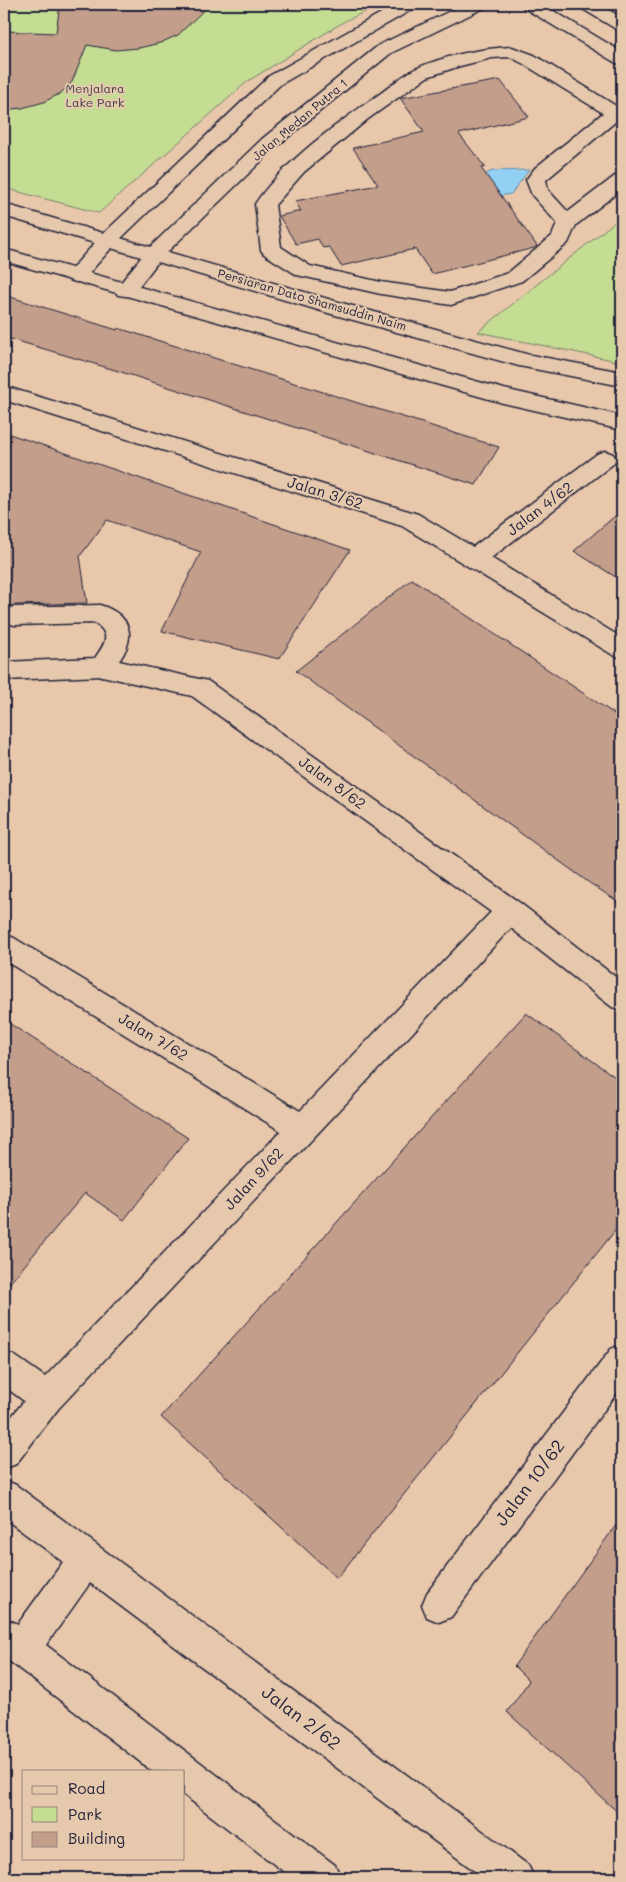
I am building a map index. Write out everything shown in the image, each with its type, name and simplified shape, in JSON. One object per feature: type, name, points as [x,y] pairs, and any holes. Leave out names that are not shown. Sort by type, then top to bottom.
[{"type":"street","points":[[76,276],[108,240],[275,80],[409,4]]},
{"type":"street","name":"Jalan Medan Putra 1","points":[[125,290],[154,254],[269,143],[385,49],[478,4]]},
{"type":"street","points":[[530,4],[622,59]]},
{"type":"street","points":[[592,5],[622,24]]},
{"type":"street","points":[[567,222],[539,191],[536,180],[542,172],[620,113],[528,59],[512,52],[492,53],[454,62],[421,73],[361,115],[298,168],[265,204],[272,250],[304,271],[381,288],[451,299],[515,277],[561,239],[567,222],[622,180]]},
{"type":"street","name":"Persiaran Dato Shamsuddin Naim","points":[[4,210],[335,308],[526,361],[622,379]]},
{"type":"street","points":[[4,255],[503,396],[622,423]]},
{"type":"street","name":"Jalan 3/62","points":[[4,393],[410,520],[622,649]]},
{"type":"street","name":"Jalan 4/62","points":[[475,558],[605,459]]},
{"type":"street","points":[[14,616],[100,614],[115,625],[118,636],[116,647],[102,667]]},
{"type":"street","name":"Jalan 8/62","points":[[4,671],[102,667],[198,688],[510,911],[622,998]]},
{"type":"street","name":"Jalan 9/62","points":[[4,1452],[47,1398],[510,911]]},
{"type":"street","name":"Jalan 7/62","points":[[4,946],[302,1128]]},
{"type":"street","name":"Jalan 10/62","points":[[439,1605],[622,1360]]},
{"type":"street","points":[[4,1367],[47,1398]]},
{"type":"street","name":"Jalan 2/62","points":[[4,1497],[515,1878]]},
{"type":"street","points":[[87,1558],[13,1642],[180,1770]]},
{"type":"street","points":[[185,1774],[322,1878]]},
{"type":"green space","name":"Menjalara Lake Park","points":[[4,4],[382,4],[345,21],[248,81],[99,213],[4,188]]},
{"type":"green space","points":[[622,216],[622,362],[478,332]]},
{"type":"water","points":[[529,170],[511,194],[470,201],[465,186],[492,171]]},
{"type":"building","points":[[60,4],[210,4],[178,35],[160,43],[139,48],[116,50],[87,45],[72,82],[61,93],[44,102],[22,108],[4,110],[4,31],[56,33]]},
{"type":"building","points":[[500,80],[529,117],[459,134],[485,167],[481,168],[537,246],[432,274],[415,249],[341,266],[329,247],[323,248],[318,239],[296,244],[279,216],[301,211],[295,201],[378,185],[353,148],[424,132],[400,98]]},
{"type":"building","points":[[4,295],[117,330],[118,328],[499,447],[476,485],[115,370],[4,337]]},
{"type":"building","points":[[4,432],[350,550],[279,659],[162,631],[201,552],[107,520],[80,556],[87,603],[14,605],[4,610]]},
{"type":"building","points":[[622,510],[622,581],[574,551]]},
{"type":"building","points":[[412,579],[622,719],[622,904],[591,884],[296,671]]},
{"type":"building","points":[[526,1013],[622,1082],[622,1222],[337,1578],[161,1417]]},
{"type":"building","points":[[4,1020],[188,1138],[124,1220],[85,1193],[4,1290]]},
{"type":"building","points":[[622,1517],[622,1816],[507,1712],[529,1681],[514,1666]]}]
